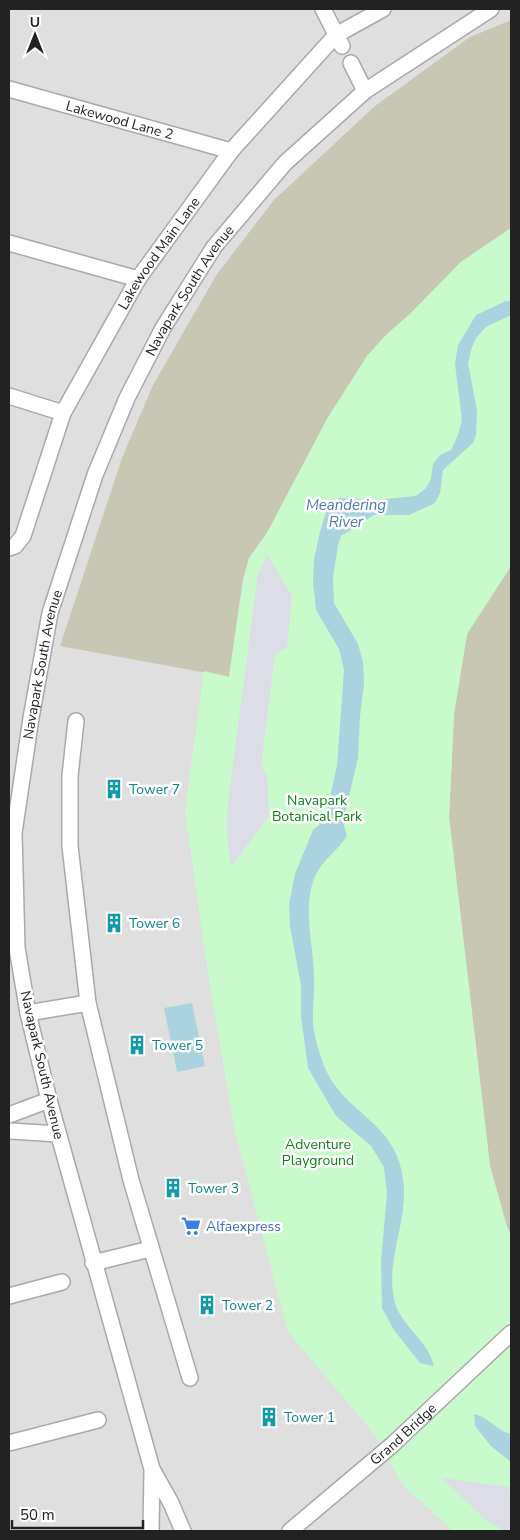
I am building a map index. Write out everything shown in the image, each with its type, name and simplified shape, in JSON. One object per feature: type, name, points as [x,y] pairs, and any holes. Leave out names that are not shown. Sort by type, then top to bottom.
[{"type":"street","points":[[323,9],[339,41]]},
{"type":"street","name":"Lakewood Main Lane","points":[[9,548],[15,546],[22,536],[63,413],[138,279],[232,151],[339,41],[384,9]]},
{"type":"street","name":"Navapark South Avenue","points":[[183,1531],[171,1502],[152,1469],[93,1263],[49,1100],[28,1013],[17,948],[14,833],[31,718],[50,613],[95,475],[127,398],[162,328],[214,247],[285,163],[365,91],[492,9]]},
{"type":"street","points":[[351,63],[365,91]]},
{"type":"street","name":"Lakewood Lane 2","points":[[9,89],[232,151]]},
{"type":"street","points":[[9,243],[138,279]]},
{"type":"street","points":[[9,396],[63,413]]},
{"type":"street","points":[[76,721],[70,776],[70,846],[88,1003],[150,1248],[190,1378]]},
{"type":"street","points":[[28,1013],[88,1003]]},
{"type":"street","points":[[9,1115],[49,1100]]},
{"type":"street","points":[[11,1132],[58,1134]]},
{"type":"street","points":[[93,1263],[150,1248]]},
{"type":"street","points":[[9,1296],[62,1282]]},
{"type":"street","name":"Grand Bridge","points":[[290,1531],[392,1446],[511,1333]]},
{"type":"street","points":[[9,1443],[98,1420]]},
{"type":"street","name":"Navapark South Avenue","points":[[151,1531],[152,1469]]},
{"type":"shaded area","points":[[9,9],[511,9],[511,1531],[9,1531]]},
{"type":"shaded area","points":[[511,20],[511,228],[461,262],[410,314],[387,334],[367,356],[327,419],[267,533],[249,558],[243,580],[229,677],[60,646],[122,458],[153,385],[217,274],[274,200],[375,106],[470,37]]},
{"type":"shaded area","points":[[267,555],[292,596],[287,647],[275,655],[261,767],[267,774],[269,816],[231,867],[227,836],[227,809],[258,574]]},
{"type":"shaded area","points":[[511,566],[511,1235],[490,1166],[449,817],[454,714],[467,634]]},
{"type":"shaded area","points":[[442,1478],[509,1487],[511,1531],[505,1531],[486,1520]]},
{"type":"green space","name":"Navapark Botanical Park","points":[[511,228],[511,566],[467,634],[454,714],[449,817],[490,1166],[511,1235],[511,1531],[453,1531],[402,1484],[376,1436],[288,1332],[235,1131],[210,987],[185,811],[204,671],[229,677],[243,580],[249,558],[267,533],[327,419],[367,356],[461,262]]},
{"type":"water","name":"Meandering River","points":[[506,301],[511,301],[511,315],[486,327],[476,338],[471,350],[468,363],[477,411],[476,435],[473,443],[443,470],[440,493],[435,503],[409,515],[374,515],[341,536],[338,545],[333,578],[334,603],[358,644],[363,662],[364,683],[358,758],[343,822],[347,836],[319,869],[309,899],[309,926],[314,978],[313,1025],[317,1044],[330,1079],[341,1093],[384,1134],[396,1154],[402,1173],[404,1192],[403,1210],[393,1263],[394,1299],[402,1317],[426,1349],[434,1366],[420,1363],[394,1330],[382,1308],[381,1261],[387,1193],[384,1167],[371,1146],[336,1116],[308,1068],[301,1016],[301,986],[290,926],[289,904],[295,874],[313,830],[325,820],[337,766],[344,670],[339,649],[316,610],[313,582],[314,559],[327,509],[339,498],[375,500],[416,496],[426,488],[431,479],[433,464],[440,455],[451,450],[462,420],[455,364],[458,345],[476,315]]},
{"type":"water","points":[[192,1003],[205,1066],[177,1072],[164,1008]]},
{"type":"water","points":[[474,1414],[511,1434],[511,1462],[491,1446],[475,1426]]},
{"type":"place","name":"Tower 7","points":[[114,789]]},
{"type":"place","name":"Tower 6","points":[[114,923]]},
{"type":"place","name":"Tower 5","points":[[137,1045]]},
{"type":"place","name":"Tower 3","points":[[173,1188]]},
{"type":"place","name":"Alfaexpress","points":[[191,1226]]},
{"type":"place","name":"Tower 2","points":[[207,1305]]},
{"type":"place","name":"Tower 1","points":[[269,1417]]},
{"type":"park label","name":"Adventure Playground","points":[[318,1152]]}]
